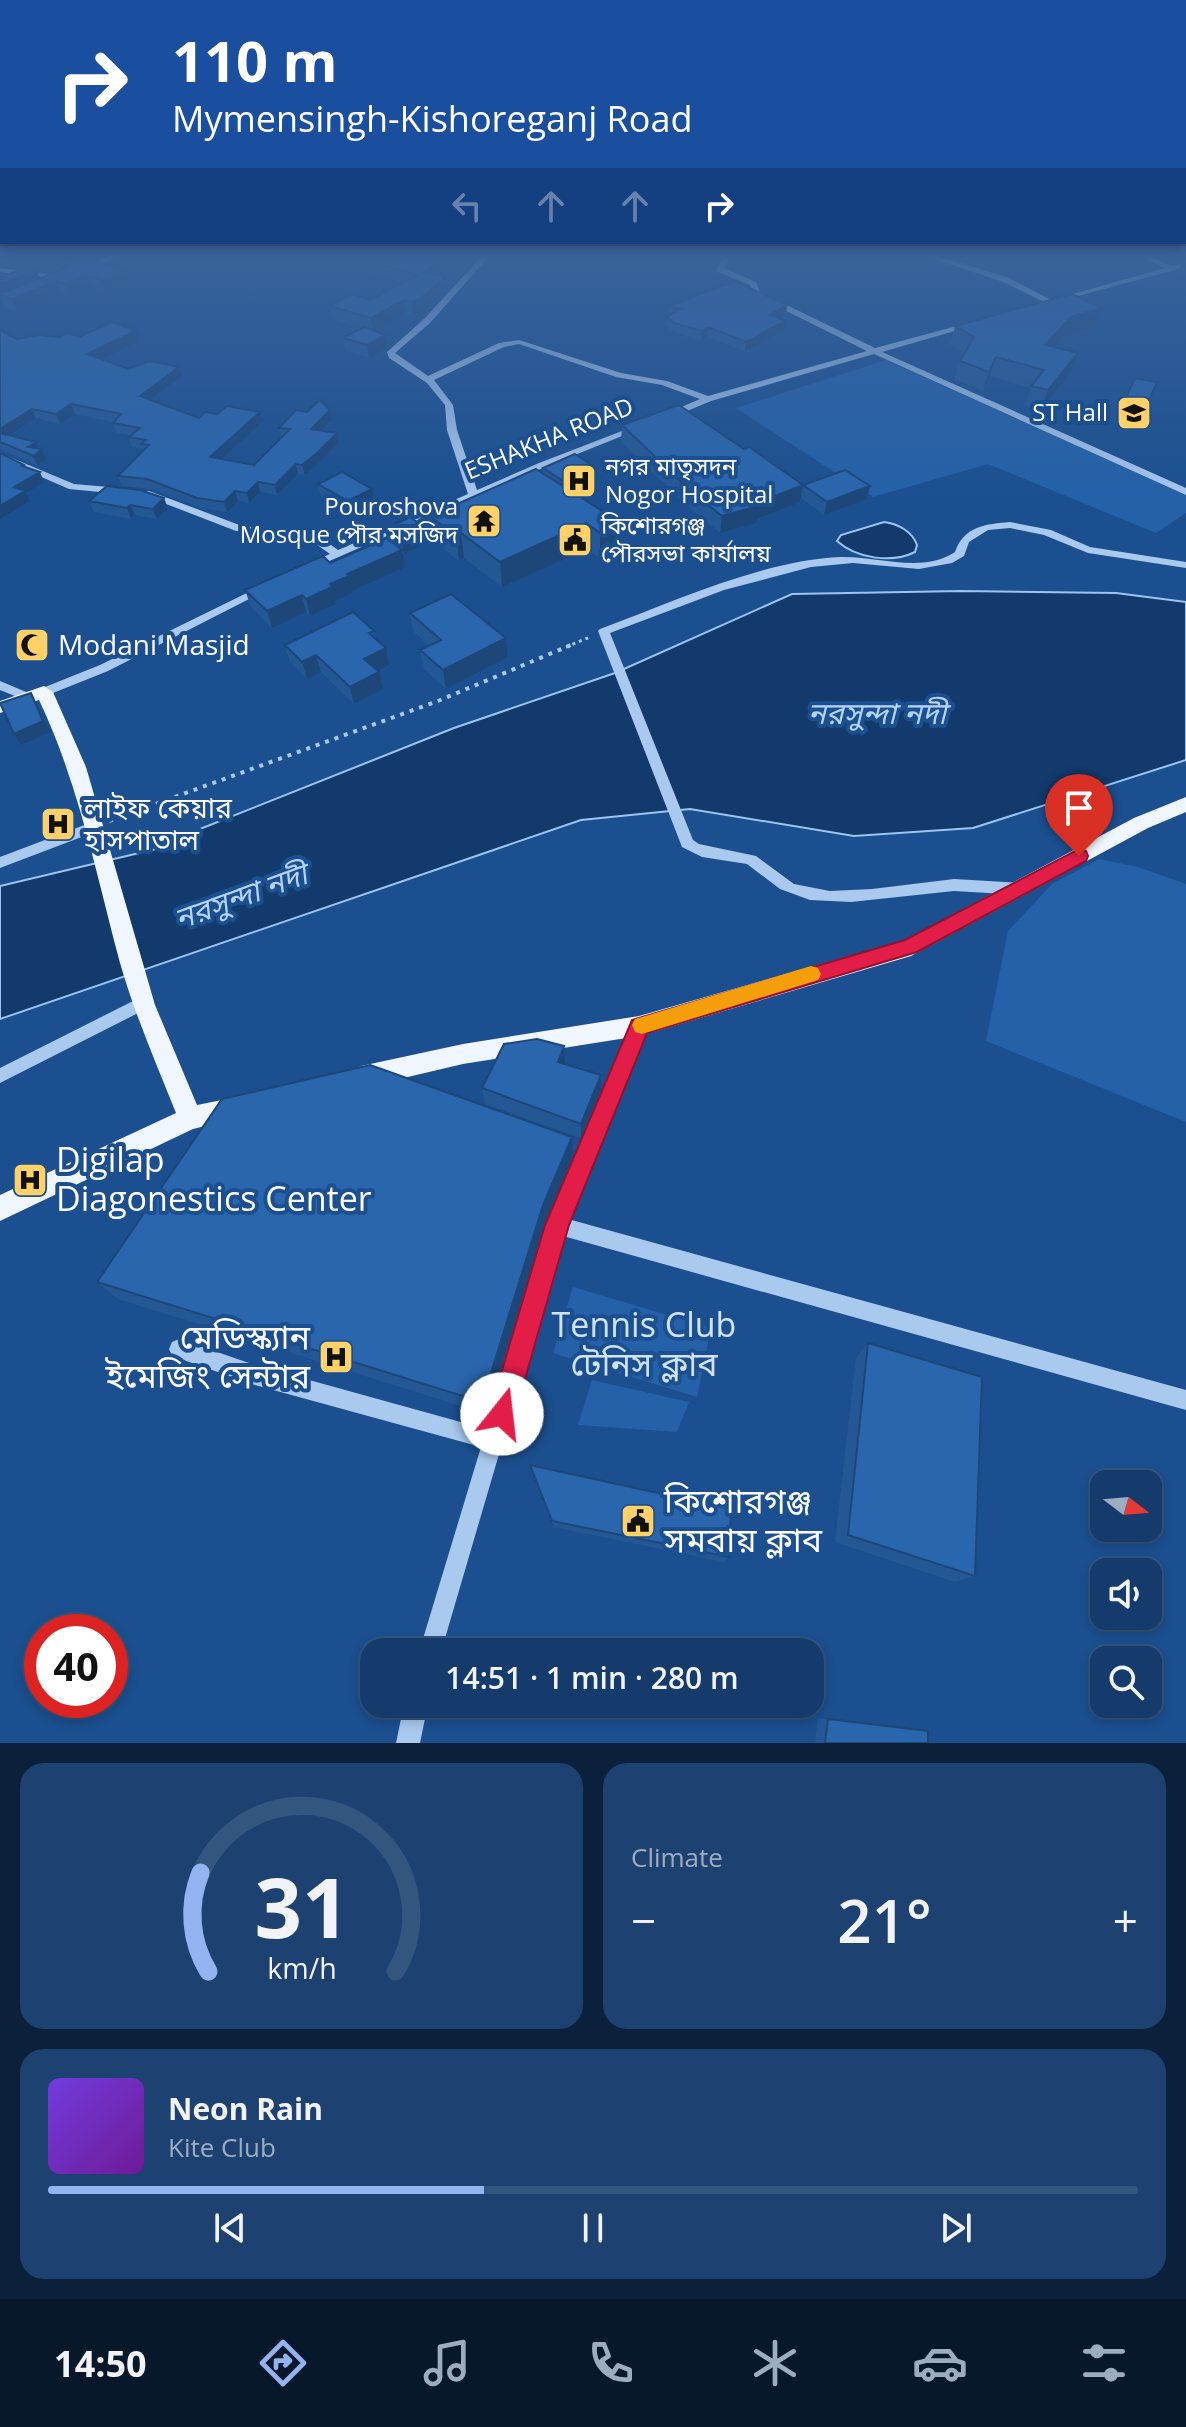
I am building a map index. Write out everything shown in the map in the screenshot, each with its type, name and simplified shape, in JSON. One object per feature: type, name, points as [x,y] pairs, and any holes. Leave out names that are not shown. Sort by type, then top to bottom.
[{"type":"main road","points":[[0,707],[36,695],[60,721],[95,826],[142,998],[190,1118]]},
{"type":"main road","points":[[343,1081],[463,1054],[639,1026],[911,947],[1141,823],[1186,804]]},
{"type":"main road","points":[[0,1208],[190,1118],[253,1104]]},
{"type":"street","points":[[410,335],[391,352],[392,356],[429,379],[449,405],[452,430],[474,496]]},
{"type":"street","points":[[842,335],[1186,492]]},
{"type":"street","name":"ESHAKHA ROAD","points":[[661,419],[708,399],[929,335]]},
{"type":"street","points":[[429,379],[502,345],[519,342],[607,372],[669,384],[708,399]]},
{"type":"street","name":"ESHAKHA ROAD","points":[[298,572],[542,465],[646,425]]},
{"type":"street","points":[[0,456],[72,487],[147,494],[240,529],[309,534],[337,554]]},
{"type":"street","points":[[1022,889],[957,885],[861,897],[830,897],[789,887],[747,858],[699,853],[687,843],[604,631],[753,577],[837,560],[907,565],[946,562],[960,554],[964,541],[985,527],[1010,525],[1047,532],[1076,546],[1186,565]]},
{"type":"street","points":[[0,685],[36,695],[104,668],[272,584]]},
{"type":"street","points":[[0,863],[95,826]]},
{"type":"street","points":[[0,1076],[142,998]]},
{"type":"street","points":[[434,1638],[580,1150],[639,1026]]},
{"type":"street","points":[[373,1074],[401,1084]]},
{"type":"street","points":[[557,1225],[1186,1400]]},
{"type":"street","points":[[179,1349],[255,1375],[494,1441]]},
{"type":"street","points":[[408,1743],[413,1718]]},
{"type":"path","points":[[95,826],[438,701],[604,631]]},
{"type":"green space","points":[[886,360],[1186,495],[1186,513],[1156,533],[988,464],[873,497],[736,408]]},
{"type":"green space","points":[[1099,859],[1138,867],[1186,884],[1186,1122],[986,1041],[1008,931],[1052,884]]},
{"type":"green space","name":"Tennis Club টেনিস ক্লাব","points":[[573,1287],[711,1328],[697,1397],[553,1353]]},
{"type":"green space","points":[[592,1380],[689,1402],[677,1432],[578,1425]]},
{"type":"water","points":[[884,522],[908,532],[917,545],[915,552],[895,558],[874,557],[854,552],[837,541],[841,535]]},
{"type":"water","name":"নরসুন্দা নদী","points":[[961,591],[1116,593],[1186,602],[1186,760],[973,828],[854,836],[690,809],[581,820],[0,1019],[0,886],[156,849],[454,728],[615,673],[792,594]]},
{"type":"building","points":[[0,335],[17,339],[36,335],[127,335],[87,354],[128,369],[150,361],[179,367],[140,396],[199,418],[205,412],[217,414],[227,406],[260,412],[210,457],[254,465],[290,429],[279,428],[296,410],[307,412],[320,400],[330,410],[311,429],[337,433],[302,465],[296,464],[275,485],[258,482],[247,493],[235,491],[224,502],[197,498],[147,479],[118,476],[149,445],[141,444],[146,440],[129,437],[140,428],[113,423],[121,414],[71,404],[56,414],[32,409],[0,429]]},
{"type":"building","points":[[348,335],[384,335],[367,345],[343,338]]},
{"type":"building","points":[[729,335],[758,335],[746,342]]},
{"type":"building","points":[[971,335],[1054,335],[1045,345],[1078,353],[1048,390],[1031,386],[1044,370],[996,357],[989,372],[960,361],[974,337]]},
{"type":"building","points":[[1135,378],[1157,382],[1147,405],[1125,400]]},
{"type":"building","points":[[679,405],[744,449],[749,447],[803,485],[755,504],[758,506],[722,516],[694,494],[622,425]]},
{"type":"building","points":[[0,433],[36,442],[28,447],[42,449],[34,456],[0,442]]},
{"type":"building","points":[[0,453],[40,472],[14,487],[25,491],[0,506]]},
{"type":"building","points":[[575,454],[596,468],[565,482],[543,468]]},
{"type":"building","points":[[536,469],[607,514],[602,516],[623,530],[600,533],[586,523],[500,562],[461,533],[456,536],[430,516]]},
{"type":"building","points":[[845,470],[870,486],[827,502],[803,485]]},
{"type":"building","points":[[342,472],[372,489],[348,501],[318,484]]},
{"type":"building","points":[[107,486],[140,490],[164,498],[153,509],[89,501]]},
{"type":"building","points":[[410,517],[426,528],[401,540],[385,529]]},
{"type":"building","points":[[387,538],[402,550],[347,574],[349,576],[330,584],[332,587],[306,599],[302,595],[267,611],[245,590],[323,556],[330,563]]},
{"type":"building","points":[[451,594],[506,638],[443,670],[420,650],[441,640],[410,613]]},
{"type":"building","points":[[353,612],[374,631],[369,633],[386,648],[364,659],[379,672],[350,687],[316,655],[302,662],[285,645]]},
{"type":"building","points":[[31,693],[43,721],[14,734],[0,703]]},
{"type":"building","points":[[537,1039],[564,1046],[558,1062],[601,1075],[581,1124],[482,1088],[504,1044]]},
{"type":"building","points":[[370,1065],[572,1137],[543,1205],[482,1402],[97,1282],[222,1099]]},
{"type":"building","points":[[868,1343],[982,1377],[975,1576],[848,1535]]},
{"type":"building","name":"কিশোরগঞ্জ সমবায় ক্লাব","points":[[530,1465],[731,1509],[729,1557],[552,1521]]},
{"type":"building","points":[[828,1719],[928,1731],[928,1743],[825,1743]]},
{"type":"slow traffic","points":[[642,1025],[811,974]]},
{"type":"place","name":"ST Hall","points":[[1134,413]]},
{"type":"place","name":"নগর মাতৃসদন Nogor Hospital","points":[[579,481]]},
{"type":"place","name":"Pouroshova Mosque পৌর মসজিদ","points":[[484,521]]},
{"type":"place","name":"কিশোরগঞ্জ পৌরসভা কার্যালয়","points":[[575,540]]},
{"type":"place","name":"Modani Masjid","points":[[32,645]]},
{"type":"place","name":"লাইফ কেয়ার হাসপাতাল","points":[[58,824]]},
{"type":"place","name":"Digilap Diagonestics Center","points":[[30,1180]]},
{"type":"place","name":"মেডিস্ক্যান ইমেজিং সেন্টার","points":[[336,1357]]},
{"type":"place","name":"কিশোরগঞ্জ সমবায় ক্লাব","points":[[638,1521]]},
{"type":"route","points":[[502,1414],[557,1225],[639,1026],[911,947],[1079,856]]}]
